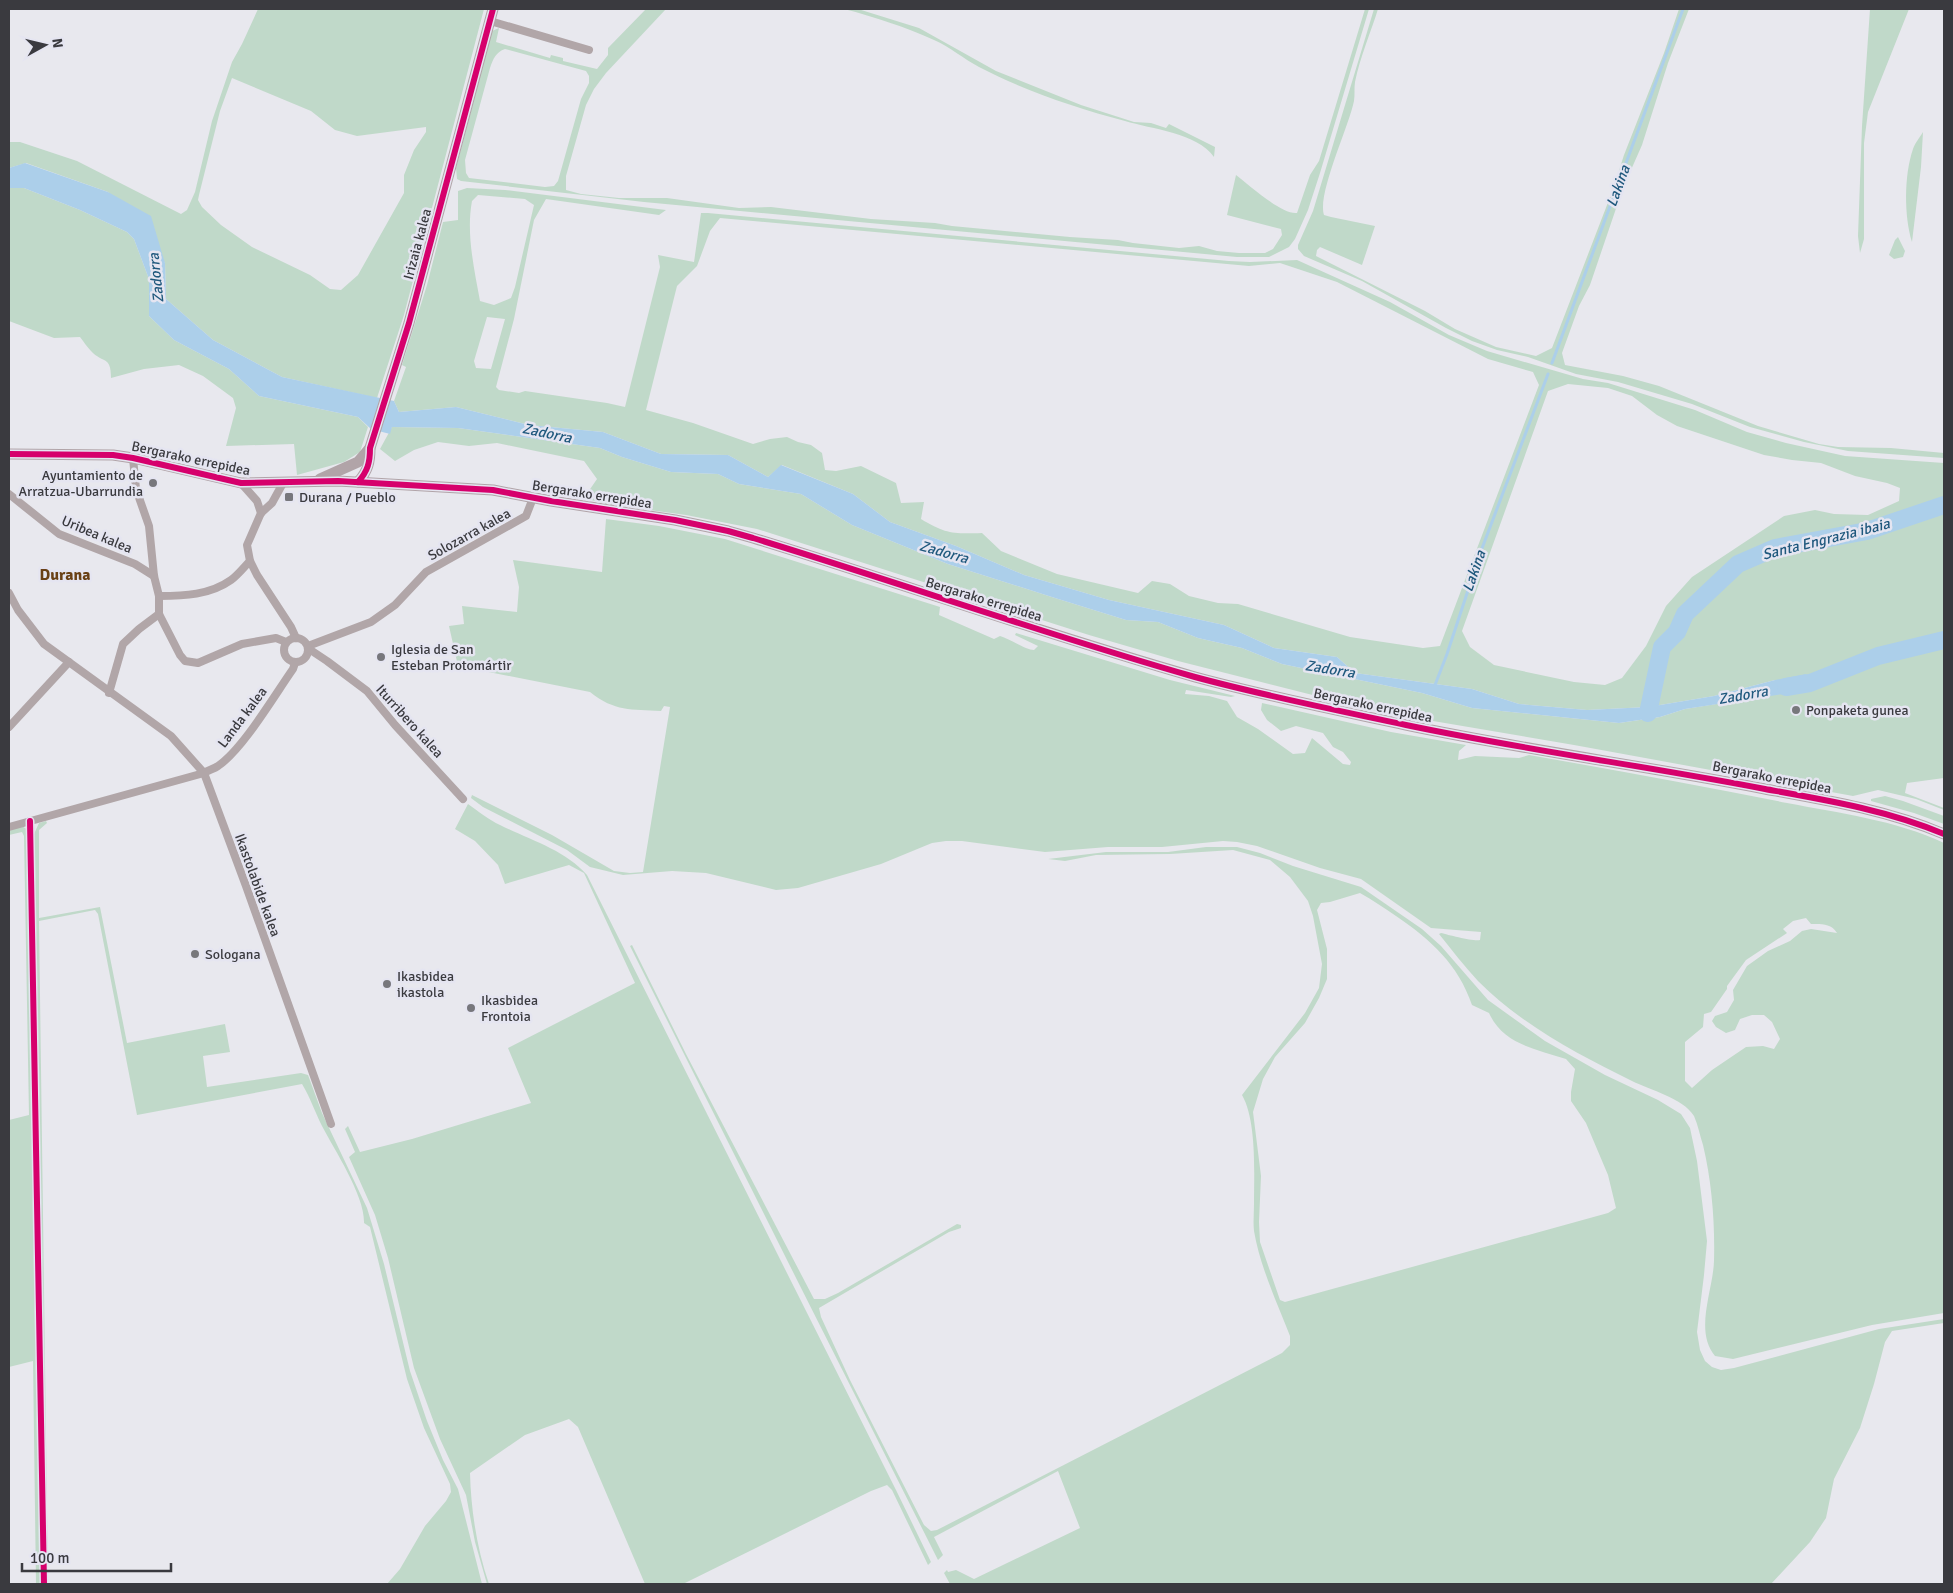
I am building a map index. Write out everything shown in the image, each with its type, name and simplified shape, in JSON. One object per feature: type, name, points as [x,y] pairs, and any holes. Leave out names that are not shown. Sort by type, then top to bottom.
[{"type":"street","name":"Irizaia kalea","points":[[358,482],[363,464],[370,461],[370,448],[398,364],[494,9]]},
{"type":"street","points":[[490,21],[589,50]]},
{"type":"street","name":"Bergarako errepidea","points":[[9,454],[113,455],[241,483],[358,482],[493,490],[675,520],[728,531],[1162,667],[1319,707],[1435,731],[1708,778],[1874,810],[1944,834]]},
{"type":"street","name":"Uribea kalea","points":[[133,458],[136,489],[148,526],[160,614],[180,655],[185,661],[198,663],[242,644],[276,638],[286,642]]},
{"type":"street","points":[[315,481],[363,464],[375,478],[388,484]]},
{"type":"street","points":[[241,483],[257,501],[261,513]]},
{"type":"street","points":[[283,483],[272,504],[261,513],[247,545],[250,561],[256,575],[291,627],[296,638]]},
{"type":"street","name":"Uribea kalea","points":[[9,494],[59,534],[135,564],[154,576]]},
{"type":"street","name":"Solozarra kalea","points":[[308,648],[371,622],[395,605],[426,572],[526,516],[533,498]]},
{"type":"street","points":[[159,596],[187,596],[207,591],[231,580],[250,561]]},
{"type":"street","name":"Ikastolabide kalea","points":[[9,593],[18,610],[44,644],[109,693],[171,736],[204,773],[331,1124]]},
{"type":"street","points":[[109,693],[124,644],[139,629],[160,614]]},
{"type":"street","points":[[296,638],[304,640],[308,648],[308,654],[304,660],[295,663],[284,654],[286,642],[296,638]]},
{"type":"street","name":"Iturribero kalea","points":[[308,648],[367,691],[395,725],[463,799]]},
{"type":"street","points":[[9,727],[69,662]]},
{"type":"street","name":"Landa kalea","points":[[9,827],[204,773],[218,766],[231,754],[293,670],[295,663]]},
{"type":"street","points":[[30,821],[44,1584]]},
{"type":"green space","points":[[258,9],[484,9],[404,315],[377,398],[282,377],[213,340],[166,299],[165,263],[108,192],[26,163],[9,168],[9,142],[20,142],[77,161],[181,214],[187,210],[195,192],[212,121],[232,62]],"holes":[[[232,78],[311,111],[335,130],[357,136],[426,127],[426,132],[414,150],[404,175],[404,193],[358,275],[341,290],[330,289],[310,275],[252,247],[221,225],[202,207],[198,200],[220,111]]]},
{"type":"green space","points":[[646,9],[666,9],[606,73],[594,89],[586,105],[566,176],[566,190],[581,194],[619,198],[667,198],[739,208],[771,207],[871,219],[1118,240],[1179,248],[1199,246],[1217,251],[1265,253],[1273,249],[1282,235],[1281,229],[1227,215],[1236,175],[1283,209],[1297,213],[1310,175],[1319,161],[1365,9],[1369,9],[1308,210],[1295,239],[1289,247],[1269,257],[1237,257],[644,202],[457,179],[456,168],[492,31],[499,28],[496,42],[550,58],[551,55],[563,58],[563,61],[597,69],[608,55],[608,48]],"holes":[[[505,49],[586,71],[589,76],[589,83],[581,99],[558,181],[554,186],[545,187],[469,178],[466,173],[465,160],[490,68],[497,54]]]},
{"type":"green space","points":[[844,9],[858,9],[919,28],[996,71],[1081,105],[1134,122],[1151,123],[1166,128],[1169,124],[1215,147],[1214,157],[1207,149],[1186,137],[1069,105],[996,76],[923,35]]},
{"type":"green space","points":[[1374,9],[1378,9],[1360,63],[1355,82],[1354,101],[1329,176],[1323,205],[1324,215],[1375,226],[1362,265],[1320,247],[1317,250],[1316,256],[1425,311],[1455,329],[1496,347],[1536,356],[1552,348],[1679,9],[1689,9],[1668,63],[1642,145],[1623,188],[1590,285],[1579,306],[1562,353],[1565,365],[1623,376],[1659,386],[1758,426],[1819,444],[1838,447],[1891,448],[1944,453],[1944,458],[1848,451],[1804,442],[1750,427],[1692,404],[1618,382],[1576,374],[1528,357],[1497,350],[1472,341],[1446,328],[1362,281],[1304,256],[1298,249],[1298,245],[1313,211]]},
{"type":"green space","points":[[1870,9],[1909,9],[1868,112],[1864,143],[1864,239],[1860,253],[1858,236],[1862,126]]},
{"type":"green space","points":[[1923,132],[1912,242],[1906,208],[1908,171],[1913,149]]},
{"type":"green space","points":[[9,188],[24,188],[80,210],[127,232],[134,239],[149,279],[149,316],[174,340],[229,369],[259,396],[358,417],[368,427],[360,452],[344,462],[297,475],[294,444],[226,446],[236,408],[233,398],[203,376],[179,365],[144,369],[111,378],[108,363],[95,355],[80,337],[54,338],[9,321]]},
{"type":"green space","points":[[467,188],[505,190],[666,210],[659,215],[546,199],[534,220],[514,319],[496,387],[499,390],[519,393],[525,391],[625,407],[660,267],[658,255],[694,262],[701,213],[708,213],[1229,261],[1297,260],[1390,302],[1449,335],[1487,351],[1583,379],[1608,383],[1695,410],[1747,432],[1786,443],[1845,456],[1944,463],[1944,778],[1907,783],[1905,793],[1944,808],[1944,810],[1916,799],[1878,790],[1853,796],[1380,712],[1178,661],[1089,635],[757,529],[686,515],[606,504],[584,498],[597,479],[584,461],[497,443],[469,446],[438,442],[414,450],[395,461],[380,449],[392,427],[458,428],[600,448],[671,472],[718,474],[739,484],[801,494],[852,525],[948,564],[1055,598],[1126,620],[1158,622],[1198,638],[1242,648],[1282,664],[1422,693],[1472,708],[1619,723],[1660,717],[1685,709],[1809,689],[1775,680],[1714,696],[1648,707],[1587,710],[1519,704],[1472,689],[1355,673],[1337,657],[1274,648],[1224,625],[1109,600],[1024,575],[956,546],[890,522],[853,494],[782,465],[768,477],[728,455],[661,454],[603,432],[529,425],[456,407],[399,412],[394,401],[406,367],[402,365],[427,285],[443,222],[458,220],[458,191]],"holes":[[[478,195],[525,199],[534,205],[511,298],[494,305],[480,301],[470,238],[472,201]],[[720,218],[1249,266],[1280,263],[1337,282],[1488,359],[1533,372],[1539,385],[1440,646],[1423,648],[1350,637],[1238,604],[1218,603],[1189,596],[1170,584],[1152,581],[1138,593],[1057,574],[1001,551],[982,533],[950,532],[930,524],[921,519],[924,502],[901,503],[896,483],[861,466],[836,471],[825,470],[822,453],[811,445],[787,437],[753,444],[693,423],[646,410],[677,286],[697,266],[710,231]],[[487,317],[505,319],[491,369],[476,368],[474,361]],[[1568,384],[1608,388],[1632,396],[1657,415],[1677,426],[1764,455],[1821,463],[1855,476],[1900,488],[1899,501],[1868,515],[1834,514],[1815,510],[1784,516],[1692,577],[1666,606],[1646,646],[1622,678],[1605,685],[1574,682],[1494,665],[1470,647],[1462,631],[1548,391]]]},
{"type":"green space","points":[[1898,237],[1905,251],[1903,257],[1894,259],[1889,255]]},
{"type":"green space","points":[[606,519],[659,526],[725,539],[940,607],[939,615],[994,639],[1000,636],[1031,650],[1038,646],[1015,635],[1016,633],[1170,680],[1235,696],[1186,690],[1185,694],[1209,696],[1227,701],[1237,717],[1258,729],[1293,754],[1305,753],[1312,738],[1343,764],[1350,765],[1351,762],[1343,752],[1333,747],[1323,733],[1296,726],[1281,731],[1267,720],[1261,710],[1262,703],[1391,732],[1466,745],[1459,751],[1458,760],[1475,756],[1519,758],[1529,755],[1867,818],[1906,828],[1944,843],[1944,1313],[1872,1325],[1733,1359],[1715,1356],[1709,1346],[1705,1323],[1714,1261],[1712,1203],[1706,1159],[1694,1116],[1674,1099],[1632,1081],[1591,1060],[1532,1025],[1495,997],[1478,981],[1439,934],[1480,940],[1481,932],[1431,928],[1361,879],[1320,868],[1257,846],[1223,841],[1162,847],[1108,847],[1045,852],[962,841],[946,841],[932,843],[881,864],[798,888],[776,890],[706,873],[672,871],[623,875],[590,867],[567,850],[483,807],[471,798],[472,795],[552,835],[614,871],[643,872],[670,707],[664,706],[661,711],[624,708],[607,703],[590,692],[458,666],[449,626],[464,624],[462,606],[517,612],[519,587],[513,560],[602,572]],"holes":[[[1806,918],[1811,924],[1822,924],[1832,927],[1837,933],[1811,929],[1802,931],[1790,941],[1768,951],[1747,966],[1733,990],[1734,1000],[1727,1012],[1715,1016],[1712,1021],[1716,1027],[1726,1033],[1735,1030],[1740,1019],[1752,1015],[1764,1015],[1772,1022],[1780,1039],[1774,1049],[1763,1046],[1746,1047],[1712,1070],[1692,1088],[1685,1081],[1685,1042],[1703,1027],[1704,1014],[1711,1012],[1746,960],[1787,933],[1783,929],[1793,921]]]},
{"type":"green space","points":[[1885,796],[1944,816],[1944,824],[1871,801],[1871,799]]},
{"type":"green space","points":[[468,804],[496,823],[558,852],[587,875],[896,1490],[931,1562],[928,1565],[892,1490],[887,1485],[871,1491],[683,1584],[645,1584],[578,1427],[569,1419],[525,1435],[470,1473],[475,1530],[489,1584],[487,1584],[475,1542],[466,1495],[440,1439],[414,1368],[388,1258],[375,1215],[349,1157],[355,1152],[345,1129],[348,1126],[360,1152],[412,1139],[531,1103],[508,1048],[635,983],[584,873],[569,865],[505,884],[498,865],[475,841],[455,829]]},
{"type":"green space","points":[[46,821],[47,823],[39,830],[39,918],[100,907],[127,1043],[225,1024],[230,1052],[203,1056],[207,1087],[301,1073],[308,1075],[322,1113],[367,1208],[384,1264],[410,1371],[427,1421],[443,1460],[458,1489],[482,1584],[387,1584],[400,1569],[425,1526],[446,1501],[451,1492],[450,1484],[424,1428],[407,1379],[370,1227],[364,1223],[360,1200],[355,1187],[322,1126],[305,1089],[302,1084],[137,1115],[98,914],[95,910],[39,921],[48,1584],[46,1584],[34,834],[39,823]]},
{"type":"green space","points":[[22,826],[28,830],[40,1584],[36,1584],[33,1361],[9,1367],[9,1120],[29,1115],[24,836],[22,832],[9,835],[9,830]]},
{"type":"green space","points":[[1206,847],[1237,847],[1361,887],[1422,929],[1441,946],[1488,1000],[1545,1041],[1605,1075],[1658,1100],[1681,1114],[1690,1128],[1697,1161],[1707,1241],[1697,1332],[1700,1350],[1705,1361],[1712,1367],[1721,1370],[1734,1368],[1879,1329],[1944,1319],[1944,1323],[1892,1331],[1885,1342],[1860,1428],[1834,1479],[1826,1518],[1810,1542],[1771,1584],[950,1584],[944,1573],[947,1570],[948,1572],[956,1570],[974,1579],[1080,1528],[1058,1471],[934,1537],[943,1555],[938,1560],[630,946],[632,945],[686,1054],[814,1299],[825,1299],[838,1293],[957,1224],[961,1225],[961,1228],[949,1232],[819,1308],[821,1317],[850,1380],[924,1525],[931,1531],[937,1530],[1282,1353],[1290,1345],[1290,1336],[1265,1271],[1254,1231],[1252,1133],[1247,1106],[1242,1095],[1305,1013],[1319,988],[1322,964],[1313,916],[1308,901],[1290,877],[1270,860],[1233,850],[1170,854],[1096,855],[1065,861],[1048,859],[1106,852],[1168,852]],"holes":[[[1360,893],[1409,925],[1432,944],[1459,977],[1472,1005],[1489,1013],[1495,1023],[1511,1039],[1566,1059],[1575,1069],[1571,1101],[1586,1123],[1608,1175],[1616,1208],[1608,1213],[1285,1302],[1280,1300],[1260,1242],[1261,1176],[1253,1112],[1263,1079],[1275,1057],[1305,1023],[1327,979],[1327,949],[1317,910],[1321,903]]]},
{"type":"water","points":[[25,163],[108,192],[151,216],[165,263],[166,299],[213,340],[282,377],[394,401],[399,412],[456,407],[529,425],[603,432],[661,454],[728,455],[768,477],[781,465],[853,494],[890,522],[956,546],[1024,575],[1109,600],[1224,625],[1274,648],[1337,657],[1355,673],[1472,689],[1519,704],[1587,710],[1648,707],[1714,696],[1806,674],[1809,690],[1685,709],[1660,717],[1619,723],[1472,708],[1422,693],[1282,664],[1242,648],[1198,638],[1158,622],[1126,620],[948,564],[852,525],[801,494],[739,484],[718,474],[671,472],[600,448],[458,428],[392,427],[390,434],[371,429],[358,417],[259,396],[229,369],[174,340],[149,316],[149,279],[134,239],[127,232],[80,210],[24,188],[9,188],[9,168]]},
{"type":"waterway","name":"Lakina","points":[[1552,363],[1683,9]]},
{"type":"waterway","name":"Lakina","points":[[1435,685],[1481,551],[1548,374]]},
{"type":"waterway","name":"Santa Engrazia ibaia","points":[[1648,713],[1662,647],[1677,632],[1685,614],[1738,564],[1775,548],[1867,531],[1944,505]]},
{"type":"waterway","name":"Zadorra","points":[[1786,687],[1810,683],[1878,656],[1944,640]]},
{"type":"cycle path","points":[[358,482],[368,466],[370,448],[409,323],[493,9]]},
{"type":"cycle path","points":[[9,454],[113,455],[241,483],[338,481],[493,490],[675,520],[753,538],[1084,644],[1221,684],[1451,734],[1833,802],[1901,818],[1944,834]]},
{"type":"cycle path","points":[[30,821],[44,1584]]},
{"type":"place","name":"Ayuntamiento de Arratzua-Ubarrundia","points":[[153,483]]},
{"type":"place","name":"Durana / Pueblo","points":[[289,497]]},
{"type":"place","name":"Iglesia de San Esteban Protomártir","points":[[381,657]]},
{"type":"place","name":"Ponpaketa gunea","points":[[1796,710]]},
{"type":"place","name":"Sologana","points":[[195,954]]},
{"type":"place","name":"Ikasbidea ikastola","points":[[387,984]]},
{"type":"place","name":"Ikasbidea Frontoia","points":[[471,1008]]},
{"type":"district","name":"Durana","points":[[65,574]]}]
